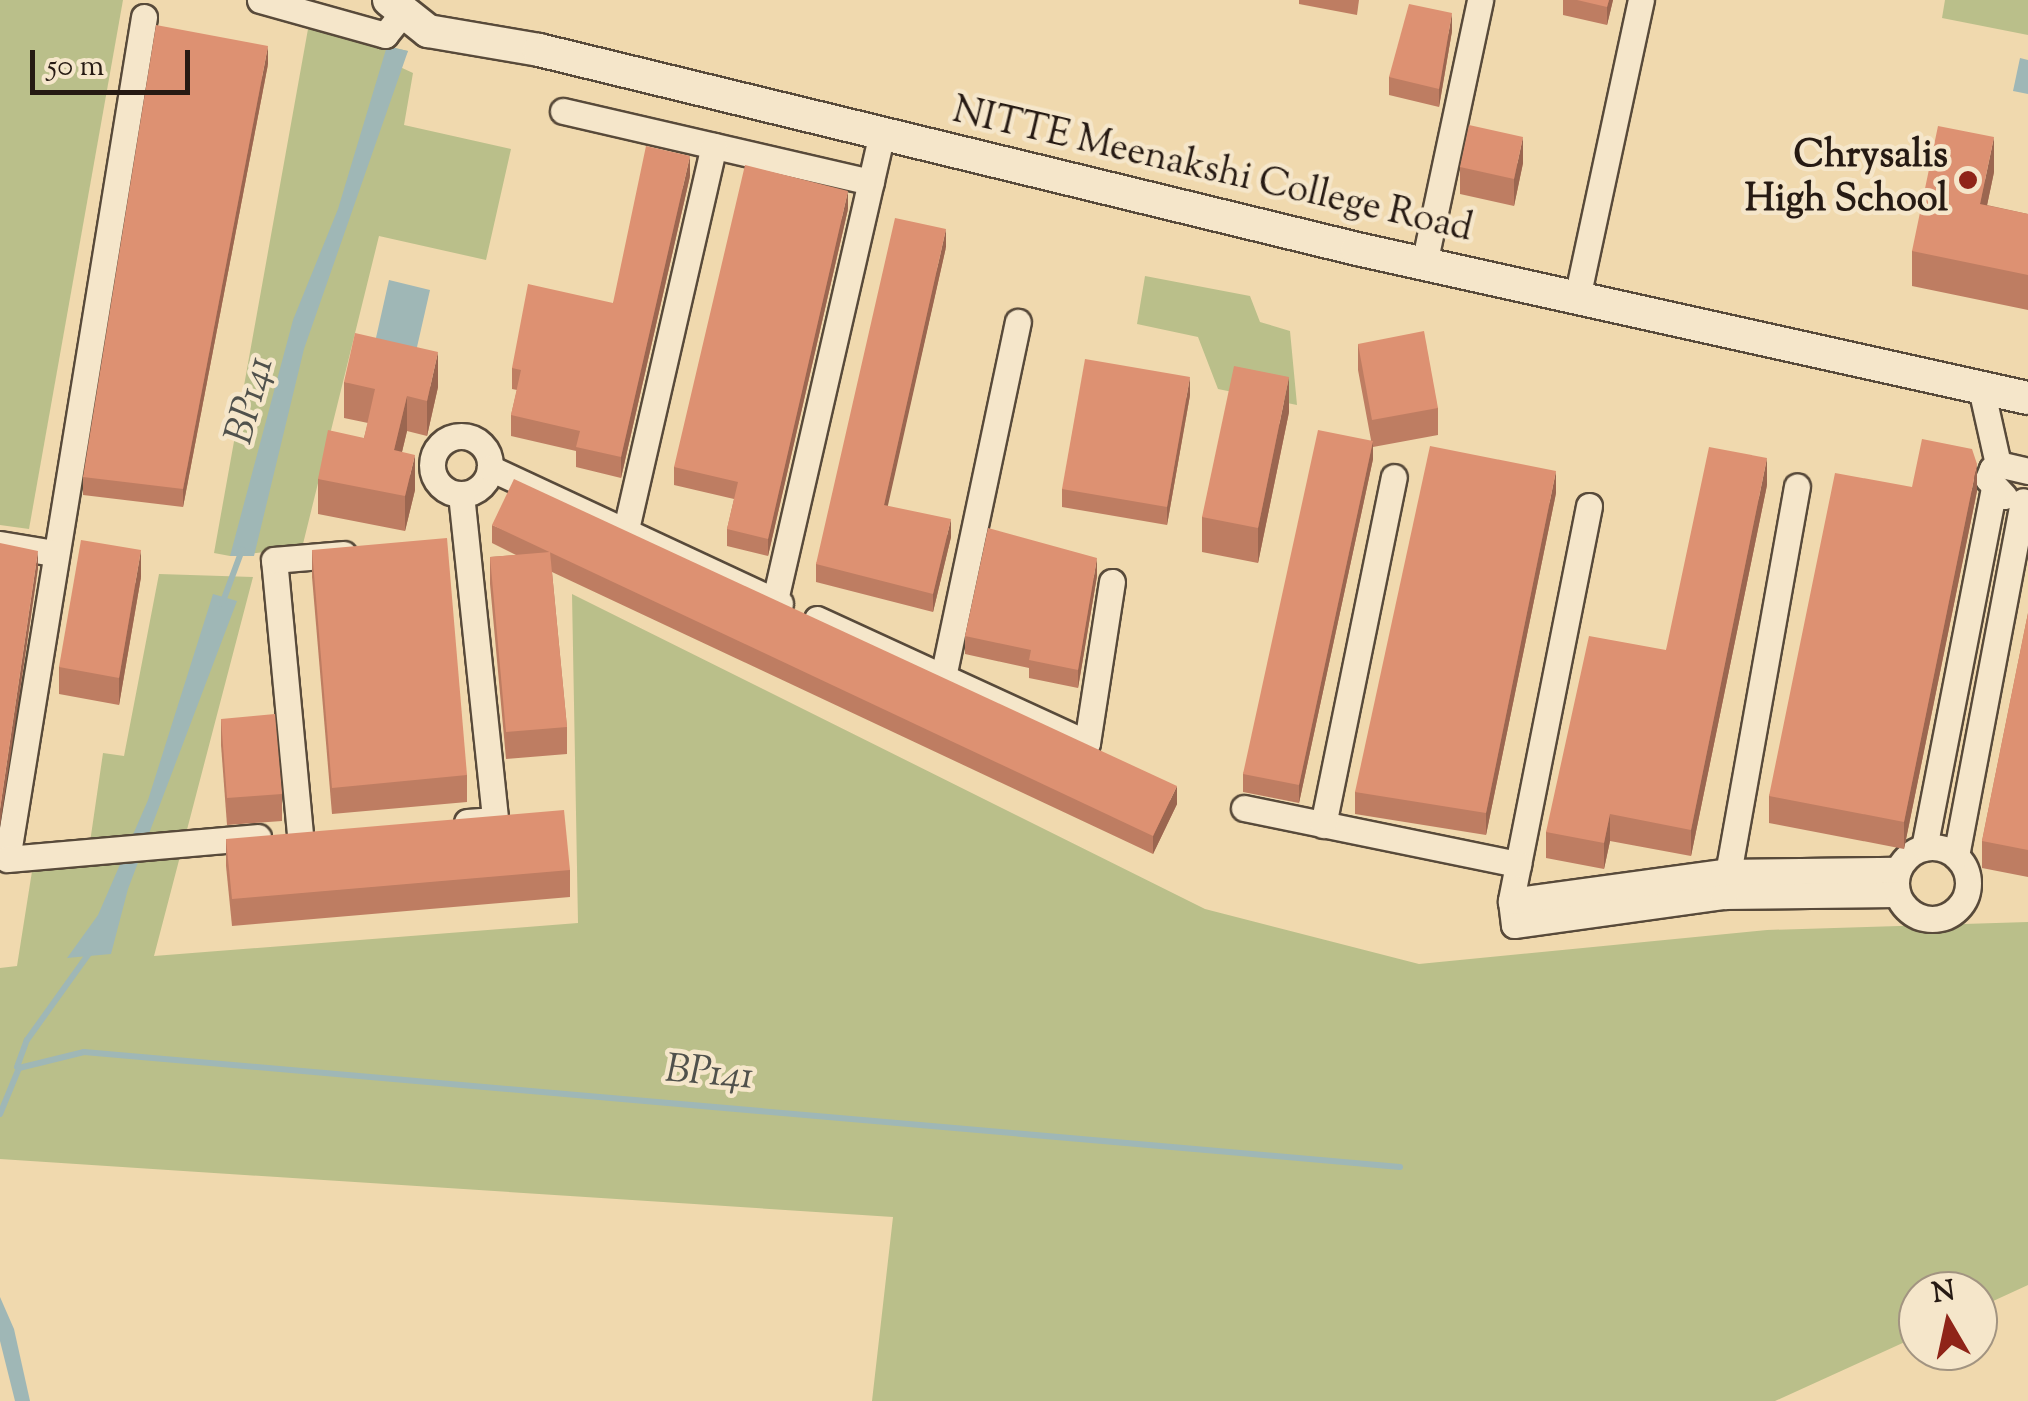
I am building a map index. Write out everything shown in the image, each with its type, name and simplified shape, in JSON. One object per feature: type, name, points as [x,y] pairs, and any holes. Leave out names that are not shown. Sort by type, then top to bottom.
[{"type":"street","points":[[260,0],[385,35],[396,6]]},
{"type":"street","points":[[1424,264],[1480,0]]},
{"type":"street","points":[[1577,298],[1640,0]]},
{"type":"street","name":"NITTE Meenakshi College Road","points":[[396,6],[428,31],[538,50],[1424,264],[2028,398]]},
{"type":"street","points":[[144,17],[7,860],[310,833],[274,560],[369,552]]},
{"type":"street","points":[[563,111],[871,182]]},
{"type":"street","points":[[775,600],[882,134]]},
{"type":"street","points":[[626,528],[714,146]]},
{"type":"street","points":[[943,677],[1018,322]]},
{"type":"street","points":[[1897,882],[1924,848],[1996,476],[1981,388]]},
{"type":"street","points":[[490,468],[480,488],[461,494],[435,478],[433,459],[442,443],[460,436],[478,441],[490,468],[1087,743],[1112,582]]},
{"type":"street","points":[[1996,476],[2028,471]]},
{"type":"street","points":[[1897,882],[1923,918],[1954,912],[1968,884],[1956,856],[2025,500],[1996,476]]},
{"type":"street","points":[[1324,825],[1394,477]]},
{"type":"street","points":[[1723,884],[1797,486]]},
{"type":"street","points":[[437,824],[496,820],[454,543],[461,494]]},
{"type":"street","points":[[1589,506],[1511,901],[1514,925],[1723,884],[1897,882]]},
{"type":"street","points":[[0,544],[54,553]]},
{"type":"street","points":[[1244,808],[1518,864]]},
{"type":"street","points":[[1924,848],[1956,856]]},
{"type":"green space","points":[[0,0],[123,0],[29,529],[0,525]]},
{"type":"green space","points":[[1945,0],[2028,0],[2028,35],[1942,18]]},
{"type":"green space","points":[[308,29],[408,51],[400,67],[413,73],[404,125],[511,149],[486,260],[379,236],[302,548],[230,556],[214,553]]},
{"type":"green space","points":[[1145,276],[1250,296],[1260,322],[1290,331],[1297,405],[1218,389],[1198,337],[1137,324]]},
{"type":"green space","points":[[159,574],[253,577],[154,956],[578,923],[572,594],[1205,909],[1419,964],[1767,930],[2028,922],[2028,1285],[1998,1299],[1998,1271],[1898,1271],[1898,1345],[1775,1401],[872,1401],[893,1217],[0,1159],[0,968],[17,966],[36,846],[88,856],[103,753],[124,756]]},
{"type":"water","points":[[387,46],[408,51],[304,349],[254,556],[230,556],[293,320],[338,209]]},
{"type":"water","points":[[2020,58],[2028,60],[2028,94],[2013,91]]},
{"type":"water","points":[[389,280],[430,290],[412,369],[371,360]]},
{"type":"water","points":[[213,594],[237,601],[128,889],[111,954],[67,958],[98,915],[148,800]]},
{"type":"water","points":[[0,1297],[14,1329],[30,1401],[15,1401],[0,1341]]},
{"type":"building","points":[[1577,0],[1609,0],[1607,7]]},
{"type":"building","points":[[1409,4],[1452,13],[1439,89],[1389,77]]},
{"type":"building","points":[[156,25],[268,46],[183,489],[83,477]]},
{"type":"building","points":[[1469,125],[1523,137],[1514,179],[1460,167]]},
{"type":"building","points":[[1938,126],[1994,137],[1980,204],[2028,214],[2028,275],[1912,251]]},
{"type":"building","points":[[646,146],[690,156],[621,457],[576,447],[580,431],[511,415],[521,370],[512,368],[528,284],[613,303]]},
{"type":"building","points":[[745,165],[848,191],[768,539],[727,529],[738,482],[674,467]]},
{"type":"building","points":[[895,218],[946,229],[884,505],[951,519],[933,594],[816,564]]},
{"type":"building","points":[[1424,331],[1438,408],[1372,420],[1358,344]]},
{"type":"building","points":[[355,333],[438,352],[427,401],[407,396],[394,450],[415,455],[405,496],[318,479],[328,430],[364,438],[375,389],[344,382]]},
{"type":"building","points":[[1085,359],[1190,377],[1167,507],[1062,489]]},
{"type":"building","points":[[1234,366],[1289,377],[1258,528],[1202,517]]},
{"type":"building","points":[[1318,430],[1373,441],[1299,785],[1243,774]]},
{"type":"building","points":[[1922,439],[1972,449],[1977,464],[1904,822],[1769,796],[1835,473],[1912,487]]},
{"type":"building","points":[[1430,446],[1556,471],[1486,813],[1355,792]]},
{"type":"building","points":[[1709,447],[1767,458],[1691,830],[1610,814],[1604,843],[1546,832],[1589,636],[1666,650]]},
{"type":"building","points":[[514,479],[1177,786],[1153,836],[492,525]]},
{"type":"building","points":[[988,528],[1097,558],[1078,670],[1029,660],[1031,650],[965,636]]},
{"type":"building","points":[[447,538],[467,775],[332,788],[312,550]]},
{"type":"building","points":[[81,540],[141,550],[119,678],[59,667]]},
{"type":"building","points":[[0,543],[38,551],[0,809]]},
{"type":"building","points":[[550,552],[567,727],[506,732],[490,557]]},
{"type":"building","points":[[2028,613],[2028,850],[1982,841]]},
{"type":"building","points":[[275,714],[282,794],[227,798],[221,719]]},
{"type":"building","points":[[564,810],[570,870],[232,899],[226,839]]},
{"type":"waterway","name":"BP141","points":[[222,604],[242,550]]},
{"type":"waterway","name":"BP141","points":[[17,1067],[27,1040],[90,952]]},
{"type":"waterway","name":"BP141","points":[[0,1114],[19,1068],[84,1052],[1400,1167]]},
{"type":"place","name":"Chrysalis High School","points":[[1968,180]]}]
